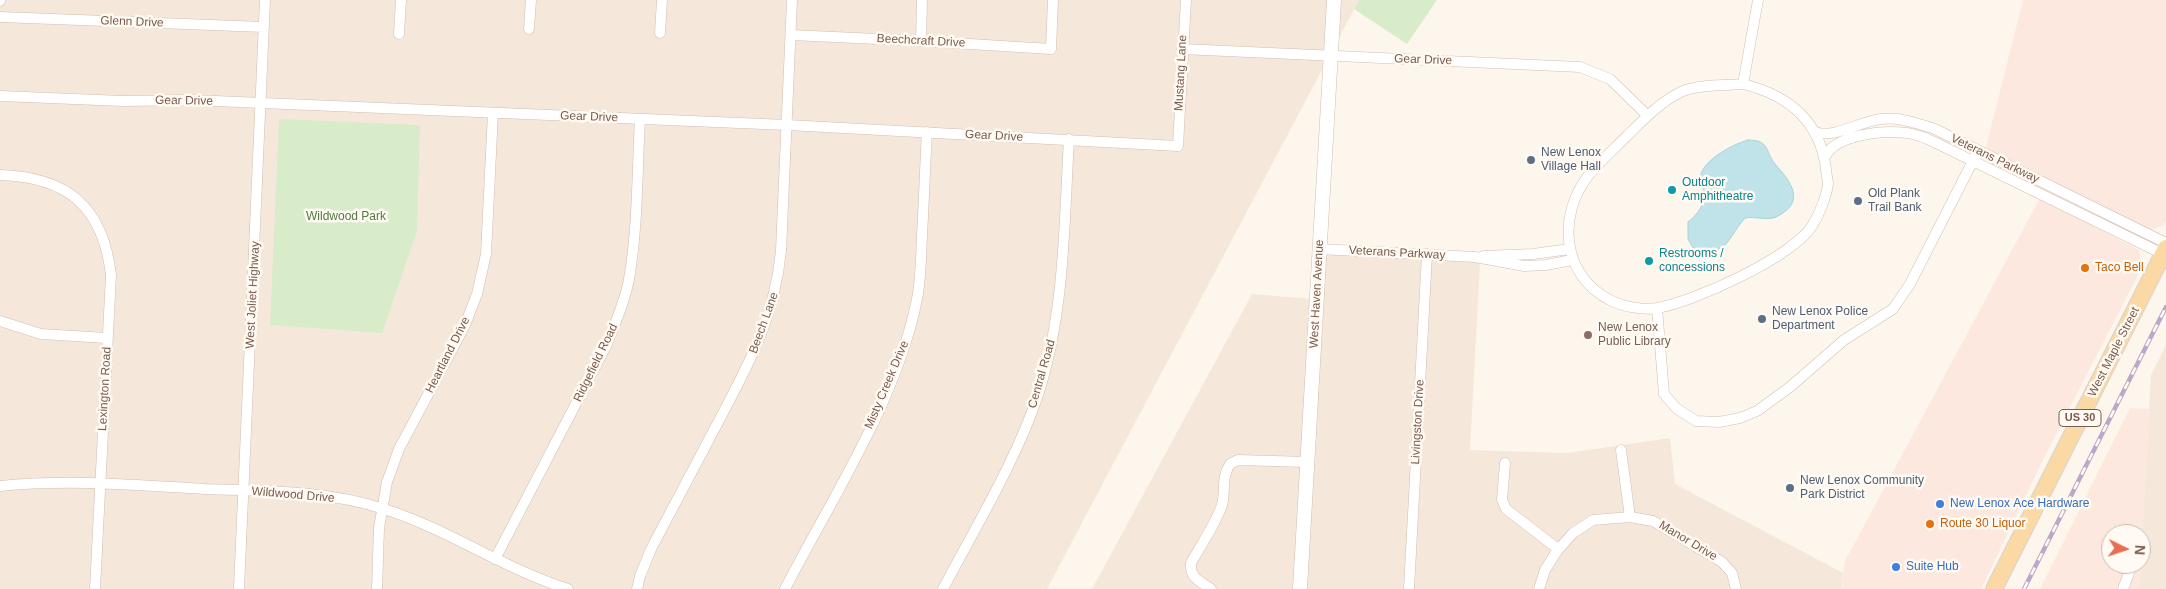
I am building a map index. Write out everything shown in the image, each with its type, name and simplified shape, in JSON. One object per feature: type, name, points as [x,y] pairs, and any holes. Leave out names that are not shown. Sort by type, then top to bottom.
[{"type":"main road","name":"West Maple Street","points":[[1994,589],[2165,248]]},
{"type":"street","name":"West Joliet Highway","points":[[239,589],[265,0]]},
{"type":"street","points":[[399,34],[400,0]]},
{"type":"street","points":[[529,29],[531,0]]},
{"type":"street","points":[[660,33],[662,0]]},
{"type":"street","name":"Beech Lane","points":[[637,589],[651,549],[747,368],[772,307],[777,288],[781,251],[792,0]]},
{"type":"street","points":[[921,40],[922,0]]},
{"type":"street","name":"Beechcraft Drive","points":[[791,35],[921,40],[1051,49],[1053,0]]},
{"type":"street","name":"Mustang Lane","points":[[1178,146],[1186,0]]},
{"type":"street","name":"West Haven Avenue","points":[[1300,589],[1334,0]]},
{"type":"street","points":[[1743,84],[1758,0]]},
{"type":"street","name":"Glenn Drive","points":[[0,17],[264,27]]},
{"type":"street","name":"Gear Drive","points":[[1182,49],[1580,67],[1598,72],[1610,79],[1647,116]]},
{"type":"street","points":[[1743,84],[1775,95],[1793,106],[1816,132],[1825,157],[1828,183],[1821,207],[1812,227],[1783,254],[1700,296],[1657,308],[1630,307],[1610,300],[1594,289],[1572,260],[1568,235],[1570,213],[1580,189],[1588,176],[1647,116],[1667,100],[1684,91],[1702,87],[1743,84]]},
{"type":"street","name":"Gear Drive","points":[[0,96],[123,101],[191,100],[787,125],[1178,146]]},
{"type":"street","name":"Heartland Drive","points":[[377,589],[379,528],[387,482],[399,449],[465,326],[477,294],[486,254],[493,113]]},
{"type":"street","name":"Ridgefield Road","points":[[495,559],[607,344],[620,313],[629,281],[633,248],[640,119]]},
{"type":"street","name":"Veterans Parkway","points":[[1816,132],[1821,134],[1835,133],[1856,124],[1881,119],[1908,119],[1935,129],[2165,248]]},
{"type":"street","name":"Veterans Parkway","points":[[1825,157],[1827,152],[1838,143],[1884,131],[1916,135],[2165,248]]},
{"type":"street","name":"Misty Creek Drive","points":[[785,589],[883,401],[901,357],[914,313],[920,276],[927,132]]},
{"type":"street","name":"Central Road","points":[[943,589],[1023,435],[1042,379],[1056,323],[1061,284],[1069,139]]},
{"type":"street","points":[[1657,308],[1664,394],[1676,408],[1696,421],[1719,422],[1740,418],[1757,411],[1844,340],[1893,308],[1910,284],[1978,151]]},
{"type":"street","name":"Lexington Road","points":[[0,174],[41,180],[63,189],[90,213],[101,233],[108,252],[111,275],[95,589]]},
{"type":"street","name":"Veterans Parkway","points":[[1475,257],[1551,252],[1570,248]]},
{"type":"street","name":"Veterans Parkway","points":[[1319,249],[1475,257],[1524,266],[1546,265],[1572,260]]},
{"type":"street","name":"Livingston Drive","points":[[1410,589],[1427,254]]},
{"type":"street","points":[[0,320],[11,326],[41,334],[108,338]]},
{"type":"street","points":[[1621,450],[1630,517]]},
{"type":"street","points":[[1210,589],[1195,578],[1191,572],[1191,563],[1223,503],[1224,477],[1230,464],[1238,460],[1308,462]]},
{"type":"street","points":[[1505,463],[1502,500],[1506,508],[1558,550]]},
{"type":"street","name":"Wildwood Drive","points":[[0,486],[56,482],[101,483],[244,490],[333,497],[382,508],[413,519],[548,583],[568,589]]},
{"type":"street","name":"Manor Drive","points":[[1540,589],[1545,570],[1558,550],[1573,533],[1592,520],[1630,517],[1653,521],[1722,562],[1732,574],[1736,589]]},
{"type":"street","points":[[2123,589],[2129,574]]},
{"type":"shaded area","points":[[0,0],[1359,0],[1047,589],[0,589]]},
{"type":"shaded area","points":[[2023,0],[2166,0],[2166,221],[2164,225],[2149,231],[1985,151]]},
{"type":"shaded area","points":[[2040,198],[2139,250],[2142,267],[2043,460],[1981,589],[1841,589],[1845,561]]},
{"type":"shaded area","points":[[1321,252],[1469,260],[1480,263],[1470,450],[1567,453],[1670,438],[1675,484],[1843,573],[1841,589],[1303,589]]},
{"type":"shaded area","points":[[1252,294],[1313,299],[1297,589],[1092,589]]},
{"type":"shaded area","points":[[2166,345],[2166,589],[2139,589],[2140,574],[2151,574],[2151,524],[2143,524],[2151,375]]},
{"type":"shaded area","points":[[2130,408],[2149,409],[2143,524],[2101,524],[2101,574],[2140,574],[2139,589],[2040,589]]},
{"type":"green space","points":[[1359,0],[1437,0],[1407,44],[1354,9]]},
{"type":"green space","name":"Wildwood Park","points":[[279,119],[420,125],[417,231],[382,333],[270,325]]},
{"type":"water","points":[[1748,140],[1755,140],[1766,147],[1775,164],[1791,185],[1794,198],[1791,205],[1786,211],[1776,217],[1765,219],[1745,218],[1725,245],[1720,248],[1705,250],[1693,248],[1688,239],[1688,222],[1702,205],[1704,192],[1700,181],[1701,174],[1710,161],[1718,155],[1734,145]]},
{"type":"railway","points":[[2024,589],[2166,307]]},
{"type":"place","name":"New Lenox Village Hall","points":[[1531,160]]},
{"type":"place","name":"Outdoor Amphitheatre","points":[[1672,190]]},
{"type":"place","name":"Old Plank Trail Bank","points":[[1858,201]]},
{"type":"place","name":"Restrooms / concessions","points":[[1649,261]]},
{"type":"place","name":"Taco Bell","points":[[2085,268]]},
{"type":"place","name":"New Lenox Police Department","points":[[1762,319]]},
{"type":"place","name":"New Lenox Public Library","points":[[1588,335]]},
{"type":"place","name":"New Lenox Community Park District","points":[[1790,488]]},
{"type":"place","name":"New Lenox Ace Hardware","points":[[1940,504]]},
{"type":"place","name":"Route 30 Liquor","points":[[1930,524]]},
{"type":"place","name":"Suite Hub","points":[[1896,567]]}]
